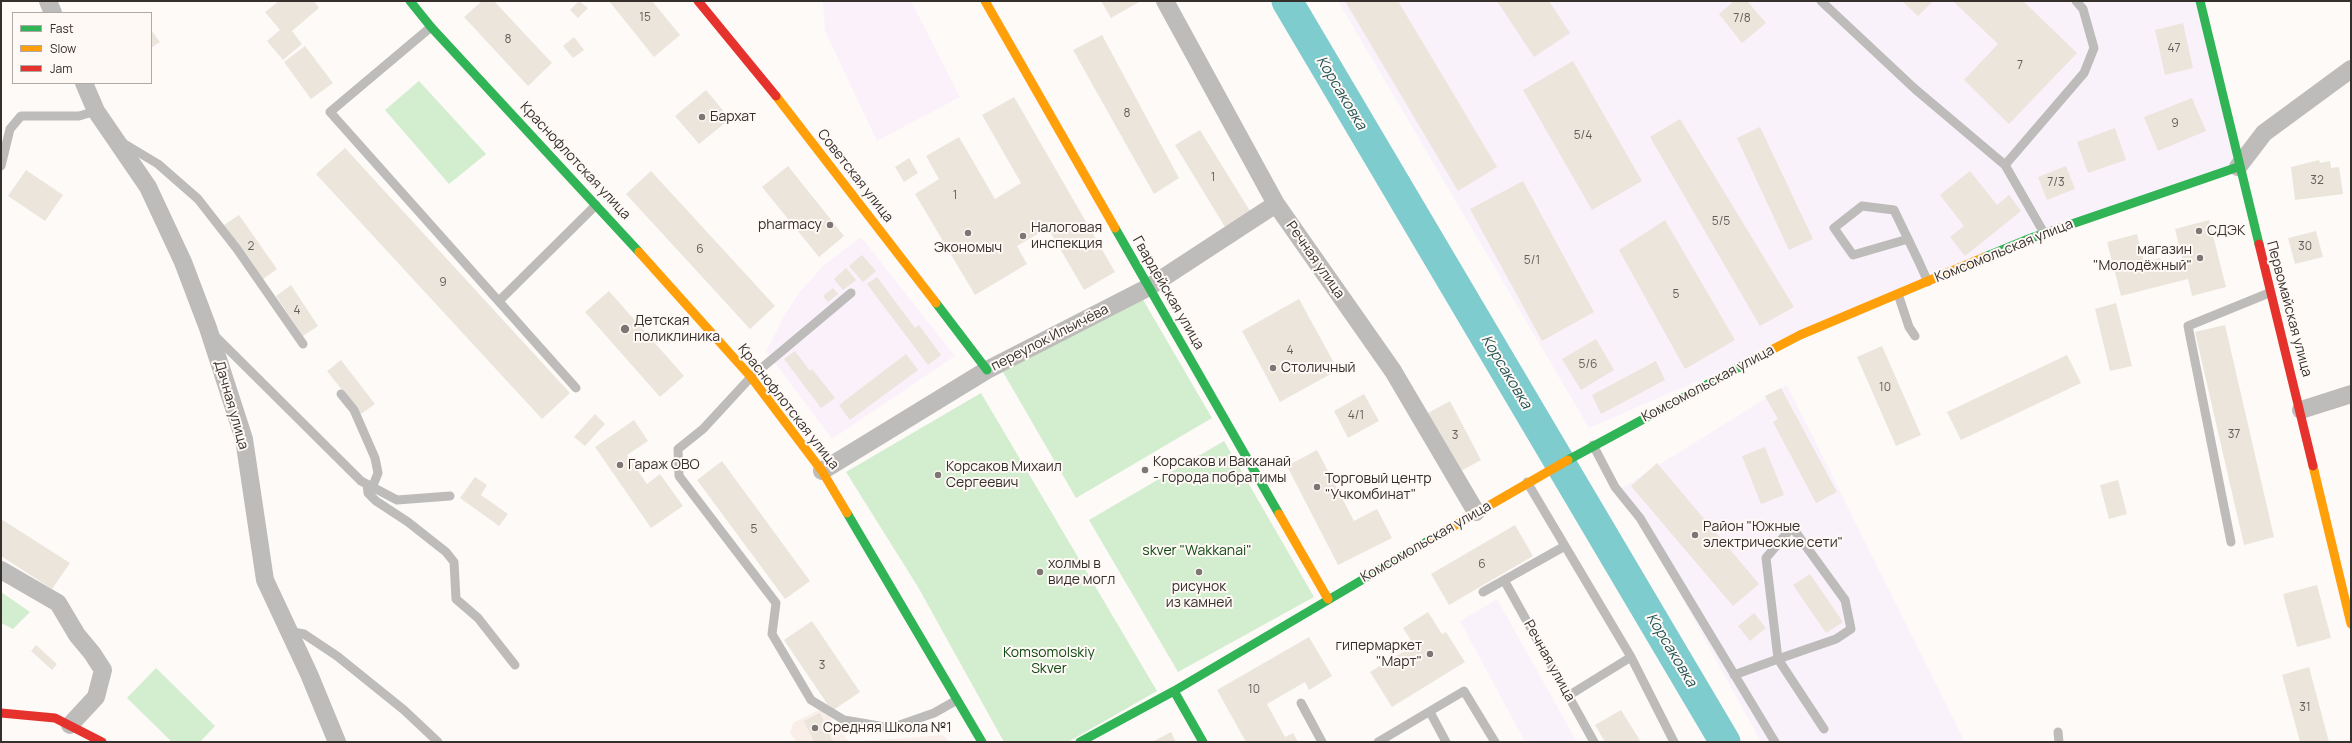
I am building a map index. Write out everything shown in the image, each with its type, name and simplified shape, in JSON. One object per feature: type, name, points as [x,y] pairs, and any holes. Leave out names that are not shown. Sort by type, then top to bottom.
[{"type":"main road","name":"Краснофлотская улица","points":[[410,1],[431,27],[596,205],[751,377],[822,471],[982,742]]},
{"type":"main road","name":"Советская улица","points":[[698,1],[766,82],[987,370]]},
{"type":"main road","name":"Гвардейская улица","points":[[985,1],[1328,599]]},
{"type":"main road","name":"Первомайская улица","points":[[2200,1],[2219,78],[2238,167],[2300,410],[2351,624]]},
{"type":"main road","name":"Комсомольская улица","points":[[1080,742],[1174,691],[1527,482],[1544,474],[1593,445],[1800,336],[2044,234],[2238,167]]},
{"type":"main road","points":[[1174,691],[1203,742]]},
{"type":"main road","points":[[1,713],[55,718],[102,742]]},
{"type":"street","points":[[48,1],[53,12]]},
{"type":"street","name":"Речная улица","points":[[1164,1],[1276,204],[1393,371],[1476,512]]},
{"type":"street","points":[[2238,167],[2264,133],[2351,69]]},
{"type":"street","name":"Дачная улица","points":[[84,84],[96,111],[148,187],[183,262],[208,328],[244,440],[265,580],[337,742]]},
{"type":"street","name":"переулок Ильичёва","points":[[822,471],[987,370],[1149,287],[1276,204]]},
{"type":"street","points":[[2300,410],[2351,394]]},
{"type":"street","points":[[1,570],[58,603],[77,635],[92,653],[103,670],[96,697],[70,725]]},
{"type":"lane","points":[[1821,1],[1915,89],[2005,165],[2044,234]]},
{"type":"lane","points":[[2005,165],[2084,73],[2094,48],[2083,9],[2076,1]]},
{"type":"lane","points":[[431,27],[330,112],[576,388]]},
{"type":"lane","points":[[1,166],[10,129],[20,116],[79,116],[96,111]]},
{"type":"lane","points":[[116,140],[158,164],[198,199],[303,344]]},
{"type":"lane","points":[[499,301],[596,205]]},
{"type":"lane","points":[[1908,239],[1853,255],[1834,228],[1862,206],[1894,210],[1908,239],[1928,282]]},
{"type":"lane","points":[[851,293],[751,377],[703,429],[678,449],[679,476],[776,603],[772,634],[812,700],[844,720],[891,728],[934,713],[957,700]]},
{"type":"lane","points":[[2232,542],[2188,326],[2270,293]]},
{"type":"lane","points":[[1898,294],[1909,327],[1915,336]]},
{"type":"lane","points":[[208,328],[330,452],[369,486],[397,500],[450,496]]},
{"type":"lane","points":[[342,394],[354,410],[375,458],[378,473],[369,486],[368,493],[376,501],[414,527],[446,552],[454,562],[456,600],[478,618],[515,666]]},
{"type":"lane","points":[[1593,445],[1615,487],[1640,518],[1775,742]]},
{"type":"lane","points":[[1527,482],[1631,657],[1674,742]]},
{"type":"lane","points":[[1734,675],[1778,659],[1836,639],[1851,629],[1845,600],[1792,527],[1766,558],[1778,659],[1824,729]]},
{"type":"lane","points":[[1483,592],[1565,546]]},
{"type":"lane","name":"Речная улица","points":[[1504,580],[1594,742]]},
{"type":"lane","points":[[288,631],[304,634],[337,656],[404,710],[438,742]]},
{"type":"lane","points":[[1568,696],[1631,657]]},
{"type":"lane","points":[[1378,742],[1390,739],[1464,691],[1495,742]]},
{"type":"lane","points":[[1301,703],[1322,742]]},
{"type":"lane","points":[[1430,712],[1446,742]]},
{"type":"lane","points":[[2058,732],[2059,742]]},
{"type":"shaded area","points":[[823,1],[911,1],[960,97],[877,141],[825,31]]},
{"type":"shaded area","points":[[1338,1],[2198,1],[2238,167],[1928,282],[1589,428]]},
{"type":"shaded area","points":[[861,237],[955,356],[832,439],[766,351],[783,318],[798,294],[824,265]]},
{"type":"shaded area","points":[[1787,385],[1965,742],[1761,742],[1622,488]]},
{"type":"shaded area","points":[[1497,599],[1577,742],[1525,742],[1460,621]]},
{"type":"shaded area","name":"Средняя Школа №1","points":[[823,708],[849,742],[797,742],[790,733],[793,723]]},
{"type":"shaded area","name":"Средняя Школа №1","points":[[943,735],[949,742],[852,742]]},
{"type":"green space","points":[[419,81],[486,154],[449,184],[385,110]]},
{"type":"green space","points":[[1142,298],[1212,418],[1076,498],[1003,372]]},
{"type":"green space","name":"Komsomolskiy Skver","points":[[981,393],[1157,691],[1068,742],[1004,742],[918,587],[846,472]]},
{"type":"green space","name":"skver \"Wakkanai\"","points":[[1224,441],[1314,597],[1178,672],[1089,520]]},
{"type":"green space","points":[[1,592],[30,612],[13,629],[1,623]]},
{"type":"green space","points":[[156,668],[215,726],[200,742],[172,742],[127,698]]},
{"type":"building","points":[[279,1],[314,1],[319,8],[292,31],[302,44],[283,60],[267,41],[280,30],[265,12]]},
{"type":"building","points":[[482,1],[494,1],[552,63],[528,86],[464,17]]},
{"type":"building","points":[[579,1],[588,8],[578,18],[570,10]]},
{"type":"building","points":[[609,1],[652,1],[680,35],[654,57]]},
{"type":"building","points":[[1101,1],[1141,1],[1111,18]]},
{"type":"building","points":[[1345,1],[1398,1],[1497,167],[1458,191]]},
{"type":"building","points":[[1497,1],[1549,1],[1570,33],[1534,57]]},
{"type":"building","points":[[1734,1],[1747,1],[1766,23],[1742,43],[1719,14]]},
{"type":"building","points":[[1902,1],[1933,1],[1918,16]]},
{"type":"building","points":[[1953,1],[2023,1],[2077,53],[2009,124],[1964,80],[1998,44]]},
{"type":"building","points":[[2183,23],[2193,68],[2165,75],[2155,30]]},
{"type":"building","points":[[152,31],[160,42],[152,47]]},
{"type":"building","points":[[1102,35],[1179,178],[1154,194],[1073,50]]},
{"type":"building","points":[[574,37],[584,50],[573,58],[563,46]]},
{"type":"building","points":[[305,46],[333,83],[311,99],[284,62]]},
{"type":"building","points":[[1573,61],[1642,181],[1592,210],[1523,90]]},
{"type":"building","name":"Бархат","points":[[706,90],[730,119],[699,144],[675,116]]},
{"type":"building","points":[[1014,97],[1115,272],[1084,290],[1048,228],[1017,246],[1027,264],[975,295],[915,194],[939,179],[926,156],[959,137],[995,199],[1021,183],[982,115]]},
{"type":"building","points":[[2192,98],[2206,131],[2158,151],[2144,117]]},
{"type":"building","points":[[1680,119],[1794,307],[1760,326],[1650,137]]},
{"type":"building","points":[[1760,127],[1813,239],[1789,250],[1737,138]]},
{"type":"building","points":[[2115,128],[2126,160],[2088,173],[2077,142]]},
{"type":"building","points":[[1200,130],[1250,211],[1225,227],[1175,145]]},
{"type":"building","points":[[345,148],[570,393],[542,419],[316,174]]},
{"type":"building","points":[[909,158],[918,173],[904,182],[895,167]]},
{"type":"building","points":[[2319,160],[2320,163],[2330,161],[2331,168],[2339,167],[2343,194],[2295,200],[2291,167]]},
{"type":"building","points":[[788,166],[844,236],[819,257],[762,187]]},
{"type":"building","points":[[2066,166],[2075,189],[2047,200],[2038,177]]},
{"type":"building","points":[[26,170],[63,195],[45,221],[8,196]]},
{"type":"building","points":[[651,171],[775,306],[750,329],[626,194]]},
{"type":"building","points":[[1970,171],[1997,205],[2009,195],[2021,211],[1965,256],[1950,237],[1964,226],[1940,195]]},
{"type":"building","points":[[1523,181],[1594,312],[1542,341],[1470,209]]},
{"type":"building","points":[[239,215],[277,269],[263,279],[224,225]]},
{"type":"building","points":[[1665,220],[1735,340],[1685,369],[1619,250]]},
{"type":"building","points":[[2209,220],[2226,287],[2192,296],[2188,279],[2121,296],[2107,242],[2137,234],[2144,262],[2160,258],[2163,268],[2183,262],[2175,229]]},
{"type":"building","points":[[2316,231],[2323,257],[2295,264],[2288,238]]},
{"type":"building","points":[[862,255],[876,271],[863,282],[849,266]]},
{"type":"building","points":[[846,268],[856,280],[843,290],[834,279]]},
{"type":"building","points":[[877,277],[915,328],[919,325],[941,355],[928,365],[867,284]]},
{"type":"building","points":[[291,285],[318,326],[303,336],[276,296]]},
{"type":"building","points":[[833,288],[838,294],[828,302],[823,296]]},
{"type":"building","points":[[609,291],[684,376],[660,397],[585,312]]},
{"type":"building","points":[[1299,299],[1338,370],[1280,402],[1242,331]]},
{"type":"building","points":[[2116,303],[2132,366],[2110,371],[2095,309]]},
{"type":"building","points":[[2225,325],[2274,537],[2244,545],[2195,332]]},
{"type":"building","points":[[1596,339],[1614,370],[1581,390],[1562,359]]},
{"type":"building","points":[[1882,346],[1921,435],[1896,446],[1857,357]]},
{"type":"building","points":[[795,351],[810,371],[812,369],[835,398],[821,408],[784,359]]},
{"type":"building","points":[[906,354],[918,370],[850,420],[839,405]]},
{"type":"building","points":[[2067,355],[2081,383],[1961,440],[1947,412]]},
{"type":"building","points":[[341,360],[375,404],[361,414],[327,371]]},
{"type":"building","points":[[1656,361],[1665,380],[1601,414],[1592,395]]},
{"type":"building","points":[[1781,388],[1837,492],[1816,503],[1773,422],[1778,419],[1765,396]]},
{"type":"building","points":[[1364,394],[1379,421],[1348,438],[1334,411]]},
{"type":"building","points":[[1450,401],[1481,460],[1459,472],[1428,413]]},
{"type":"building","points":[[595,414],[605,424],[585,446],[574,437]]},
{"type":"building","name":"Гараж ОВО","points":[[634,420],[648,441],[627,455],[647,484],[660,474],[683,506],[651,528],[595,447]]},
{"type":"building","points":[[1765,447],[1784,495],[1761,504],[1742,456]]},
{"type":"building","name":"Торговый центр \"Учкомбинат\"","points":[[1317,450],[1354,521],[1377,509],[1392,538],[1338,565],[1287,466]]},
{"type":"building","points":[[722,461],[810,581],[785,599],[697,480]]},
{"type":"building","name":"Район \"Южные электрические сети\"","points":[[1657,463],[1759,584],[1733,606],[1631,486]]},
{"type":"building","points":[[475,477],[487,485],[481,495],[508,514],[499,526],[460,498]]},
{"type":"building","points":[[2118,480],[2127,514],[2109,519],[2100,485]]},
{"type":"building","points":[[1,519],[70,563],[52,589],[1,556]]},
{"type":"building","points":[[1515,525],[1533,556],[1449,605],[1431,574]]},
{"type":"building","points":[[1810,574],[1843,622],[1826,633],[1793,585]]},
{"type":"building","points":[[2317,585],[2331,638],[2297,647],[2283,594]]},
{"type":"building","name":"гипермаркет \"Март\"","points":[[1428,612],[1442,634],[1446,632],[1465,662],[1392,707],[1370,672],[1414,645],[1403,628]]},
{"type":"building","points":[[1754,613],[1766,628],[1750,641],[1738,626]]},
{"type":"building","points":[[812,621],[860,692],[832,711],[784,640]]},
{"type":"building","points":[[1309,637],[1332,676],[1309,690],[1305,682],[1267,704],[1285,737],[1293,733],[1298,742],[1246,742],[1217,690]]},
{"type":"building","points":[[36,645],[57,664],[52,670],[31,651]]},
{"type":"building","points":[[2309,667],[2329,742],[2300,742],[2282,675]]},
{"type":"building","points":[[1621,710],[1641,742],[1605,742],[1595,725]]},
{"type":"building","points":[[820,713],[833,742],[814,742],[804,721]]},
{"type":"building","points":[[1171,732],[1176,742],[1152,742]]},
{"type":"waterway","name":"Корсаковка","points":[[1287,1],[1725,742]]},
{"type":"traffic: fast","points":[[410,1],[431,27],[639,252]]},
{"type":"traffic: fast","points":[[2200,1],[2259,244]]},
{"type":"traffic: fast","points":[[1985,257],[2031,238],[2238,167]]},
{"type":"traffic: fast","points":[[1115,228],[1279,514]]},
{"type":"traffic: fast","points":[[936,303],[987,370]]},
{"type":"traffic: fast","points":[[1568,460],[1758,357]]},
{"type":"traffic: fast","points":[[847,513],[982,742]]},
{"type":"traffic: fast","points":[[1080,742],[1174,691],[1433,538]]},
{"type":"traffic: fast","points":[[1174,691],[1203,742]]},
{"type":"traffic: slow","points":[[985,1],[1115,228]]},
{"type":"traffic: slow","points":[[776,96],[936,303]]},
{"type":"traffic: slow","points":[[639,252],[751,377],[822,471],[847,513]]},
{"type":"traffic: slow","points":[[1758,357],[1800,335],[1985,257]]},
{"type":"traffic: slow","points":[[1433,538],[1568,460]]},
{"type":"traffic: slow","points":[[2313,466],[2351,624]]},
{"type":"traffic: slow","points":[[1279,514],[1328,599]]},
{"type":"traffic: jam","points":[[698,1],[776,96]]},
{"type":"traffic: jam","points":[[2259,244],[2313,466]]},
{"type":"traffic: jam","points":[[1,713],[55,718],[102,742]]},
{"type":"place","name":"Бархат","points":[[702,117]]},
{"type":"place","name":"pharmacy","points":[[830,225]]},
{"type":"place","name":"СДЭК","points":[[2199,231]]},
{"type":"place","name":"Экономыч","points":[[968,233]]},
{"type":"place","name":"Налоговая инспекция","points":[[1023,236]]},
{"type":"place","name":"магазин \"Молодёжный\"","points":[[2200,258]]},
{"type":"place","name":"Детская поликлиника","points":[[625,329]]},
{"type":"place","name":"Столичный","points":[[1273,368]]},
{"type":"place","name":"Гараж ОВО","points":[[620,465]]},
{"type":"place","name":"Корсаков и Вакканай - города побратимы","points":[[1145,470]]},
{"type":"place","name":"Корсаков Михаил Сергеевич","points":[[938,475]]},
{"type":"place","name":"Торговый центр \"Учкомбинат\"","points":[[1317,487]]},
{"type":"place","name":"Район \"Южные электрические сети\"","points":[[1695,535]]},
{"type":"place","name":"холмы в виде могл","points":[[1040,572]]},
{"type":"place","name":"рисунок из камней","points":[[1199,572]]},
{"type":"place","name":"гипермаркет \"Март\"","points":[[1430,654]]},
{"type":"place","name":"Средняя Школа №1","points":[[815,728]]}]
